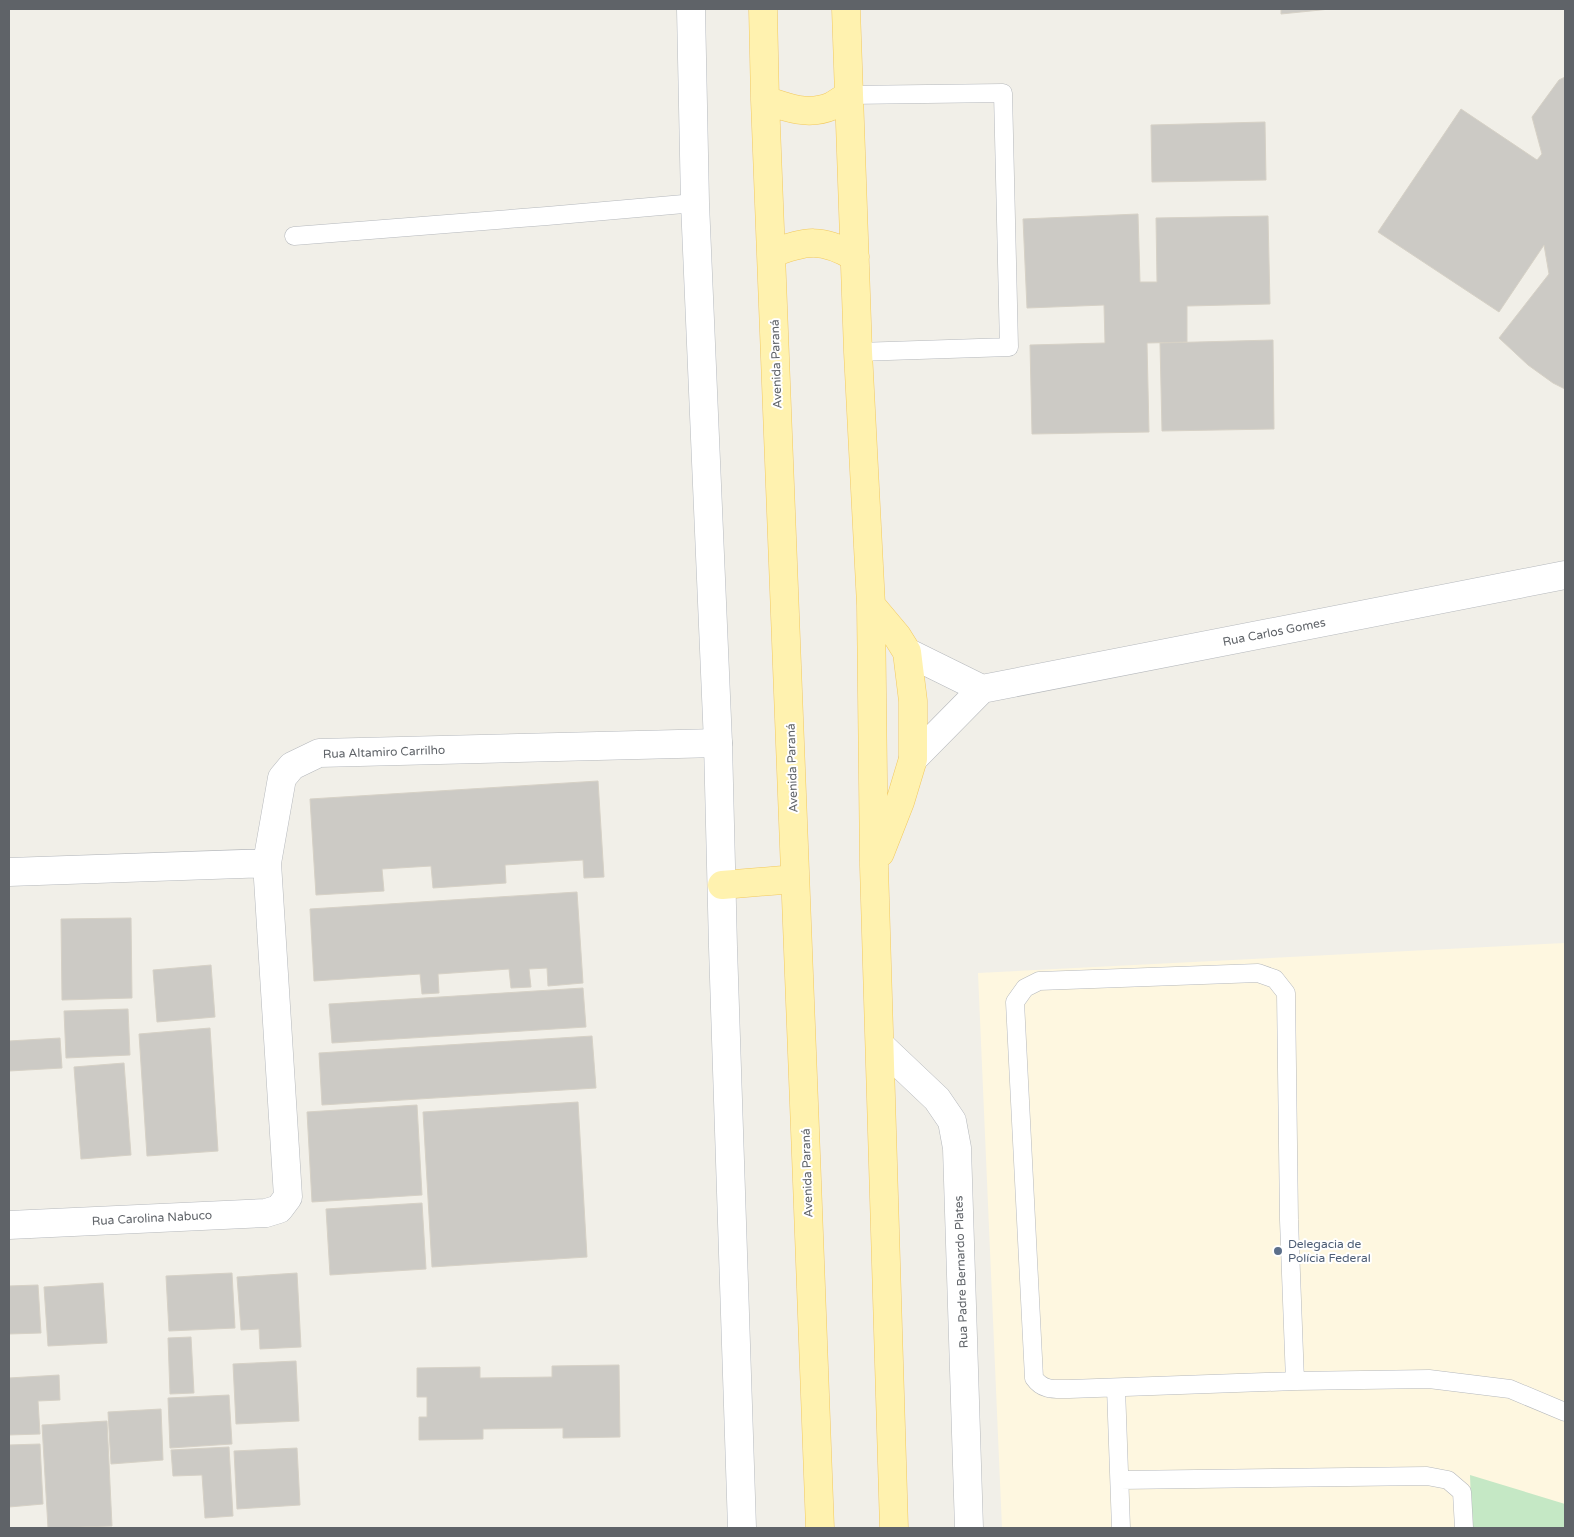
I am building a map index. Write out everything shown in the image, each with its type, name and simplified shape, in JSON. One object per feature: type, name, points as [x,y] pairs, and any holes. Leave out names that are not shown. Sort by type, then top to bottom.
[{"type":"main road","name":"Avenida Paraná","points":[[763,9],[820,1528]]},
{"type":"main road","points":[[846,9],[858,352],[871,605],[874,866],[894,1528]]},
{"type":"main road","points":[[765,100],[798,111],[813,111],[831,106],[849,95]]},
{"type":"main road","points":[[771,254],[808,243],[823,243],[840,248],[855,257]]},
{"type":"main road","points":[[871,605],[897,636],[907,652],[913,701],[913,759],[900,802],[874,866]]},
{"type":"main road","points":[[722,885],[795,879]]},
{"type":"street","points":[[691,9],[695,202],[718,743],[742,1528]]},
{"type":"street","name":"Rua Carlos Gomes","points":[[982,689],[1565,575]]},
{"type":"street","points":[[907,652],[982,689],[913,759]]},
{"type":"street","name":"Rua Altamiro Carrilho","points":[[288,1197],[267,863],[282,778],[292,766],[319,753],[718,743]]},
{"type":"street","points":[[9,872],[267,863]]},
{"type":"street","name":"Rua Padre Bernardo Plates","points":[[880,1045],[937,1100],[952,1121],[957,1148],[969,1528]]},
{"type":"street","name":"Rua Carolina Nabuco","points":[[9,1225],[266,1213],[279,1208],[288,1197]]},
{"type":"lane","points":[[849,95],[1003,93],[1009,347],[858,352]]},
{"type":"lane","points":[[294,236],[695,202]]},
{"type":"lane","points":[[1296,1381],[1289,1220],[1286,993],[1275,979],[1258,974],[1039,981],[1025,988],[1015,1002],[1034,1378],[1038,1383],[1046,1388],[1116,1388],[1296,1381],[1428,1379],[1510,1389],[1565,1412]]},
{"type":"lane","points":[[1116,1388],[1121,1528]]},
{"type":"lane","points":[[1120,1480],[1427,1476],[1448,1480],[1462,1492],[1464,1528]]},
{"type":"shaded area","name":"Delegacia de Polícia Federal","points":[[1565,943],[1565,1528],[1002,1528],[978,973]]},
{"type":"green space","points":[[1470,1475],[1565,1504],[1565,1528],[1472,1528]]},
{"type":"building","points":[[1281,9],[1330,9],[1281,14]]},
{"type":"building","points":[[1565,77],[1565,389],[1528,365],[1499,338],[1549,274],[1544,245],[1499,312],[1378,232],[1461,109],[1537,160],[1542,154],[1532,117],[1559,80]]},
{"type":"building","points":[[1265,122],[1266,180],[1152,182],[1151,125]]},
{"type":"building","points":[[1138,214],[1140,282],[1157,282],[1156,218],[1268,216],[1270,304],[1187,306],[1187,342],[1147,343],[1149,432],[1032,434],[1030,345],[1105,343],[1104,305],[1027,308],[1023,219]]},
{"type":"building","points":[[1273,340],[1274,429],[1162,431],[1160,343]]},
{"type":"building","points":[[598,781],[604,877],[584,878],[583,860],[505,865],[506,883],[433,888],[431,866],[382,869],[384,891],[316,895],[310,799]]},
{"type":"building","points":[[577,892],[583,983],[548,986],[547,968],[529,969],[531,987],[511,988],[509,969],[438,974],[439,993],[422,994],[420,974],[314,981],[310,909]]},
{"type":"building","points":[[131,918],[132,998],[62,1000],[61,919]]},
{"type":"building","points":[[211,965],[215,1017],[157,1022],[153,970]]},
{"type":"building","points":[[583,988],[586,1027],[332,1043],[329,1004]]},
{"type":"building","points":[[128,1009],[130,1055],[66,1058],[64,1011]]},
{"type":"building","points":[[210,1028],[218,1151],[147,1156],[139,1034]]},
{"type":"building","points":[[592,1036],[596,1088],[322,1105],[319,1053]]},
{"type":"building","points":[[60,1038],[62,1068],[9,1071],[9,1041]]},
{"type":"building","points":[[124,1063],[131,1155],[81,1159],[74,1067]]},
{"type":"building","points":[[578,1102],[587,1257],[432,1267],[423,1112]]},
{"type":"building","points":[[417,1105],[422,1195],[312,1202],[307,1112]]},
{"type":"building","points":[[422,1203],[426,1269],[330,1275],[326,1209]]},
{"type":"building","points":[[232,1273],[235,1328],[169,1331],[166,1276]]},
{"type":"building","points":[[297,1273],[301,1347],[260,1349],[259,1329],[241,1330],[237,1277]]},
{"type":"building","points":[[103,1283],[107,1343],[48,1346],[44,1287]]},
{"type":"building","points":[[38,1285],[41,1333],[9,1334],[9,1286]]},
{"type":"building","points":[[191,1337],[194,1393],[170,1394],[168,1338]]},
{"type":"building","points":[[296,1361],[299,1421],[236,1424],[233,1364]]},
{"type":"building","points":[[619,1365],[620,1437],[563,1438],[563,1428],[483,1429],[483,1439],[419,1440],[419,1417],[427,1417],[427,1397],[417,1397],[417,1368],[480,1367],[480,1378],[552,1377],[552,1366]]},
{"type":"building","points":[[59,1375],[60,1400],[38,1401],[40,1434],[9,1435],[9,1378]]},
{"type":"building","points":[[229,1395],[232,1444],[170,1448],[168,1398]]},
{"type":"building","points":[[161,1409],[163,1460],[111,1464],[108,1412]]},
{"type":"building","points":[[107,1421],[112,1526],[48,1528],[42,1425]]},
{"type":"building","points":[[40,1444],[43,1504],[9,1507],[9,1445]]},
{"type":"building","points":[[229,1447],[233,1516],[205,1518],[202,1475],[173,1476],[171,1450]]},
{"type":"building","points":[[297,1448],[300,1505],[237,1509],[234,1451]]},
{"type":"place","name":"Delegacia de Polícia Federal","points":[[1278,1251]]}]
